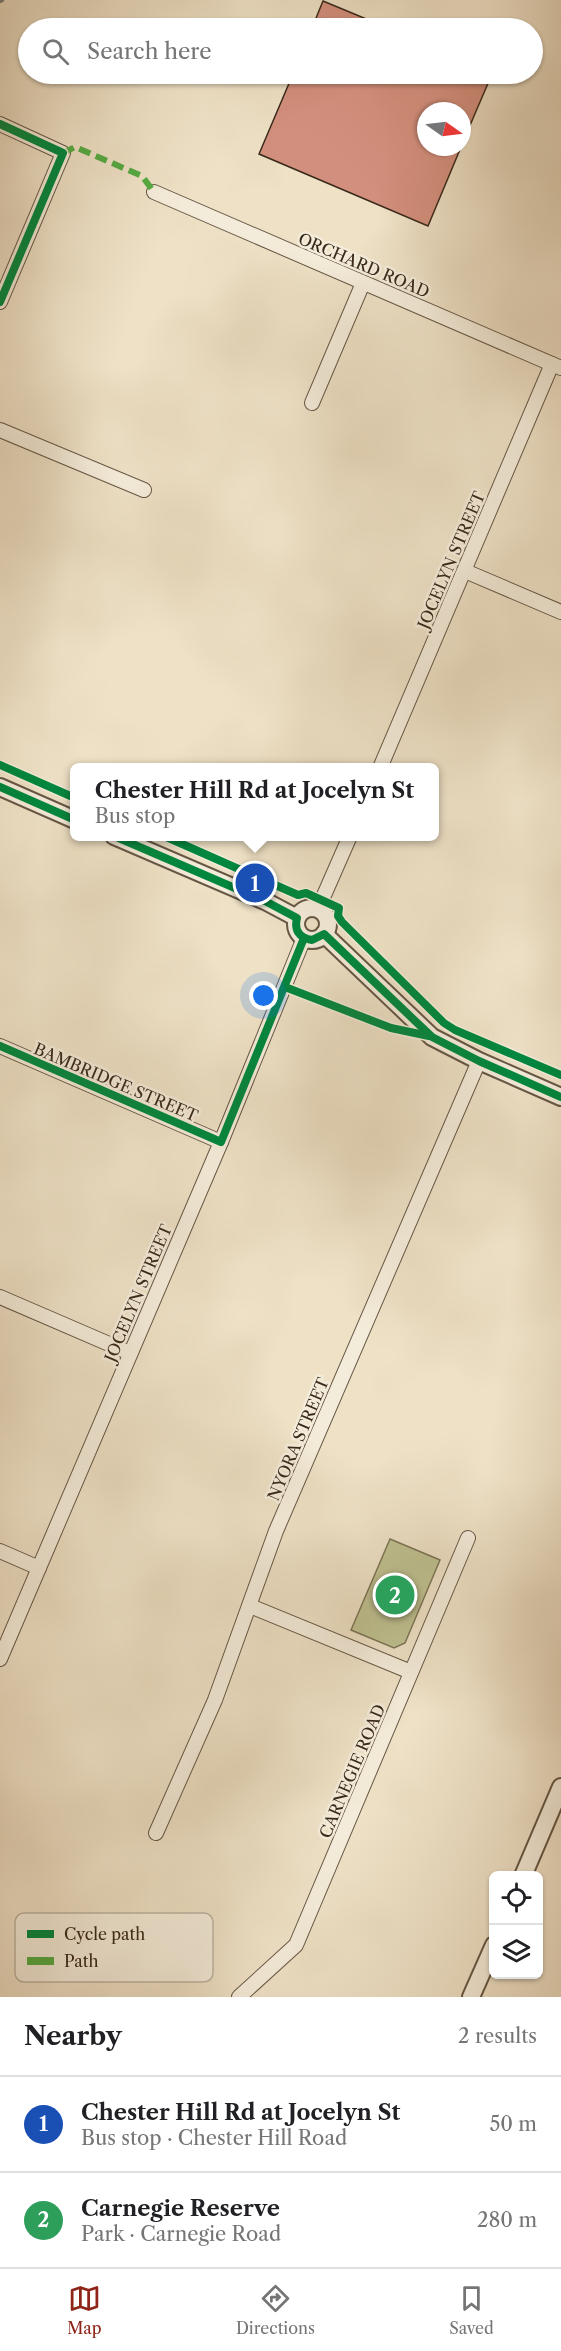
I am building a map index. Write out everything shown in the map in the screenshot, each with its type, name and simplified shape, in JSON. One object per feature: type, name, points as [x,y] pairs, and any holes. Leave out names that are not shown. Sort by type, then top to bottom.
[{"type":"street","points":[[0,124],[63,153],[0,302]]},
{"type":"street","name":"ORCHARD ROAD","points":[[154,192],[556,366]]},
{"type":"street","points":[[312,403],[363,283]]},
{"type":"street","name":"JOCELYN STREET","points":[[382,763],[556,366]]},
{"type":"street","points":[[0,430],[144,490]]},
{"type":"street","points":[[465,571],[561,612]]},
{"type":"street","points":[[0,787],[70,818]]},
{"type":"street","points":[[123,841],[265,901],[297,918]]},
{"type":"street","points":[[318,909],[348,841]]},
{"type":"street","points":[[306,909],[318,909],[327,920],[324,934],[315,939],[304,938],[296,928],[297,918],[306,909]]},
{"type":"street","points":[[324,934],[432,1037],[479,1061],[561,1097]]},
{"type":"street","name":"JOCELYN STREET","points":[[0,1659],[221,1142],[304,938]]},
{"type":"street","name":"BAMBRIDGE STREET","points":[[0,1046],[221,1142]]},
{"type":"street","name":"NYORA STREET","points":[[156,1833],[215,1700],[276,1532],[479,1061]]},
{"type":"street","points":[[0,1297],[130,1353]]},
{"type":"street","name":"CARNEGIE ROAD","points":[[239,1997],[296,1944],[468,1538]]},
{"type":"street","points":[[0,1551],[39,1568]]},
{"type":"street","points":[[250,1606],[411,1672]]},
{"type":"street","points":[[525,1871],[561,1787]]},
{"type":"street","points":[[471,1997],[489,1956]]},
{"type":"green space","points":[[390,1539],[440,1560],[405,1643],[394,1648],[351,1630]]},
{"type":"building","points":[[323,1],[364,18],[316,18]]},
{"type":"building","points":[[289,84],[488,84],[471,123],[471,102],[417,102],[417,156],[457,156],[428,226],[259,154]]},
{"type":"marked path","points":[[63,153],[75,147],[142,176],[154,192]]},
{"type":"cycle path","points":[[0,124],[63,153],[0,302]]},
{"type":"cycle path","points":[[0,765],[70,796]]},
{"type":"cycle path","points":[[0,787],[70,818]]},
{"type":"cycle path","points":[[126,841],[265,901],[297,918],[297,930],[301,935],[312,940],[324,934],[432,1037],[479,1061],[561,1097]]},
{"type":"cycle path","points":[[175,841],[298,895],[306,893],[339,908],[338,916],[342,922],[444,1023],[455,1030],[561,1075]]},
{"type":"cycle path","points":[[0,1046],[221,1142],[304,938]]},
{"type":"cycle path","points":[[285,987],[391,1028],[429,1036]]},
{"type":"place","name":"Chester Hill Rd at Jocelyn St","points":[[255,883]]},
{"type":"place","name":"Carnegie Reserve","points":[[395,1595]]}]
